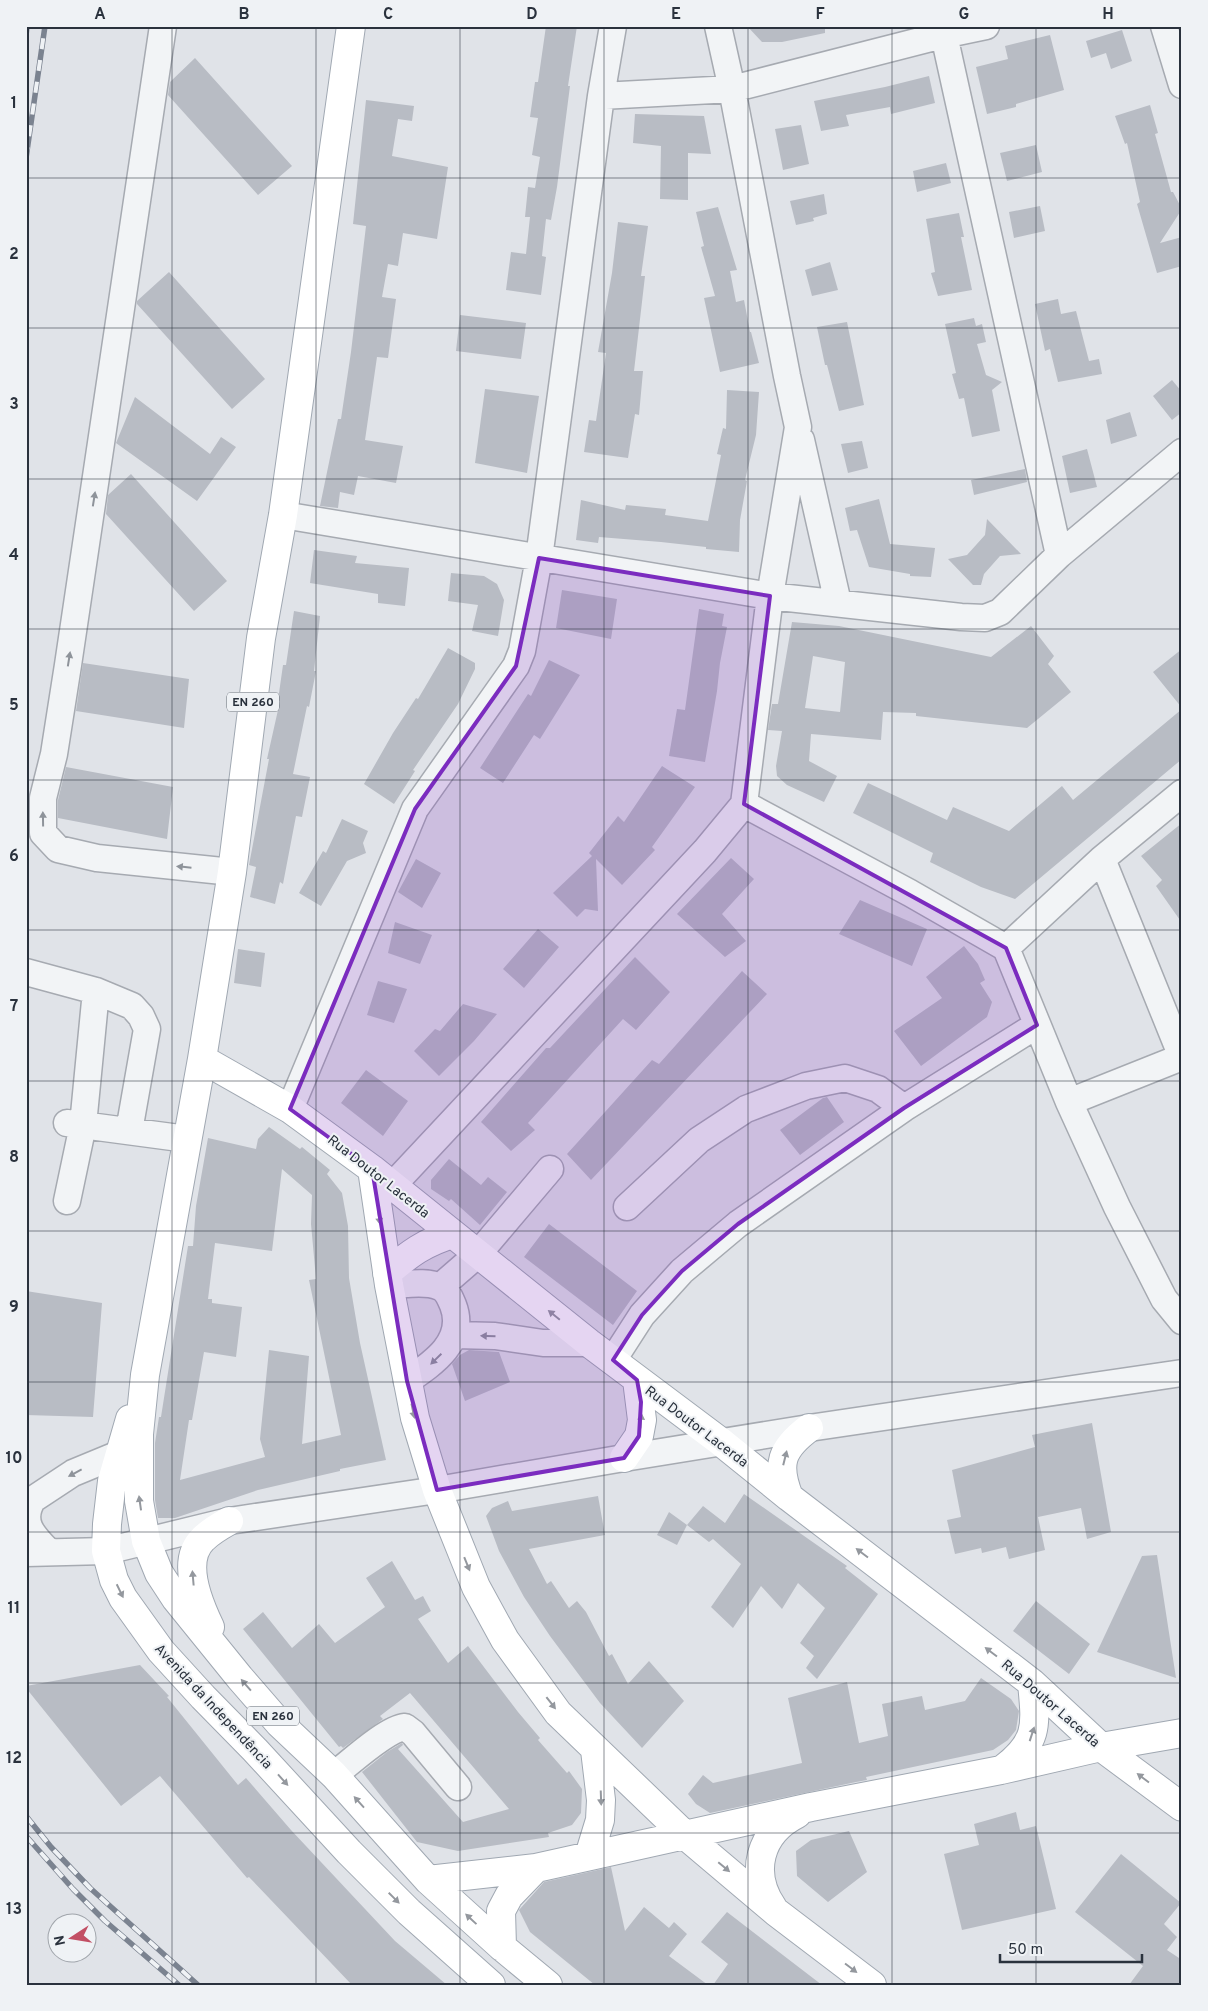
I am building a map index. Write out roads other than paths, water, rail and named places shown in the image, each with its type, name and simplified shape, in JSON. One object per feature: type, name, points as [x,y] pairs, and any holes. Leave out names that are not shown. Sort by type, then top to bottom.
[{"type":"main road","name":"EN 260","points":[[350,26],[283,515],[261,638],[232,872],[202,1059],[145,1375],[139,1434],[139,1501],[146,1541],[158,1573],[176,1599],[279,1723],[334,1775],[428,1880],[502,1947],[548,1985]]},
{"type":"main road","name":"Rua Doutor Lacerda","points":[[202,1059],[290,1109],[382,1177],[589,1343],[721,1442],[789,1497],[1032,1683],[1101,1747],[1182,1808]]},
{"type":"main road","points":[[382,1177],[388,1279],[415,1418],[436,1490],[476,1587],[505,1640],[558,1713],[686,1836],[776,1912],[872,1985]]},
{"type":"main road","points":[[388,1279],[415,1250],[434,1240],[453,1234]]},
{"type":"main road","name":"Avenida da Independência","points":[[145,1375],[119,1454],[109,1497],[106,1551],[114,1580],[123,1598],[160,1651],[349,1852],[409,1912],[491,1985]]},
{"type":"main road","points":[[624,1458],[639,1436],[641,1402],[637,1380]]},
{"type":"main road","points":[[789,1497],[782,1479],[783,1462],[788,1446],[809,1428]]},
{"type":"main road","points":[[224,1655],[201,1608],[194,1586],[192,1565],[194,1552],[202,1539],[229,1521]]},
{"type":"main road","points":[[1001,1770],[1020,1756],[1034,1732],[1035,1711],[1032,1683]]},
{"type":"main road","points":[[255,1750],[279,1723]]},
{"type":"main road","points":[[428,1880],[536,1868],[811,1807],[1001,1770],[1101,1747],[1182,1733]]},
{"type":"main road","points":[[588,1856],[600,1820],[602,1800],[595,1750]]},
{"type":"main road","points":[[776,1912],[763,1889],[761,1855],[768,1837],[780,1824],[811,1807]]},
{"type":"main road","points":[[502,1947],[501,1911],[509,1896],[536,1868]]},
{"type":"street","points":[[163,26],[71,646],[54,754],[43,798],[43,833],[58,849],[97,858],[232,872]]},
{"type":"street","points":[[290,1109],[415,809],[516,666],[522,651],[539,558],[601,96],[613,26]]},
{"type":"street","points":[[718,26],[732,89],[785,367],[838,603]]},
{"type":"street","points":[[601,96],[732,89],[943,30],[986,26]]},
{"type":"street","points":[[1164,26],[1182,85]]},
{"type":"street","points":[[943,30],[1059,555]]},
{"type":"street","points":[[382,1177],[705,851],[744,804],[770,596],[798,427]]},
{"type":"street","points":[[283,515],[770,596],[985,618],[1000,612],[1059,555],[1182,452]]},
{"type":"street","points":[[1006,948],[1102,859],[1182,793]]},
{"type":"street","points":[[744,804],[910,893],[1006,948],[1069,1102],[1117,1207],[1164,1299],[1182,1321]]},
{"type":"street","points":[[1069,1102],[1182,1057],[1102,859]]},
{"type":"street","points":[[26,972],[96,991],[132,1006],[141,1016],[146,1029],[129,1131]]},
{"type":"street","points":[[66,1201],[75,1124],[96,991]]},
{"type":"street","points":[[613,1360],[642,1316],[682,1271],[738,1224],[904,1108],[1037,1025]]},
{"type":"street","points":[[627,1207],[699,1140],[746,1109],[806,1086],[845,1078],[878,1089],[904,1108]]},
{"type":"street","points":[[75,1124],[188,1138]]},
{"type":"street","points":[[440,1287],[478,1254],[550,1169]]},
{"type":"street","points":[[388,1279],[440,1287],[448,1294],[456,1314],[454,1335],[449,1346],[428,1366],[407,1381]]},
{"type":"street","points":[[454,1335],[495,1336],[543,1343],[589,1343]]},
{"type":"street","points":[[119,1454],[74,1474],[30,1501],[27,1508],[30,1529],[36,1539],[37,1552],[106,1551],[229,1521],[436,1490],[809,1428],[1182,1373]]},
{"type":"street","points":[[334,1775],[386,1735],[397,1728],[405,1727],[458,1787]]},
{"type":"railway","points":[[26,36],[27,26]]},
{"type":"railway","points":[[26,158],[45,26]]},
{"type":"railway","points":[[26,1816],[51,1847],[90,1888],[198,1985]]},
{"type":"railway","points":[[26,1836],[73,1889],[105,1921],[179,1985]]}]
